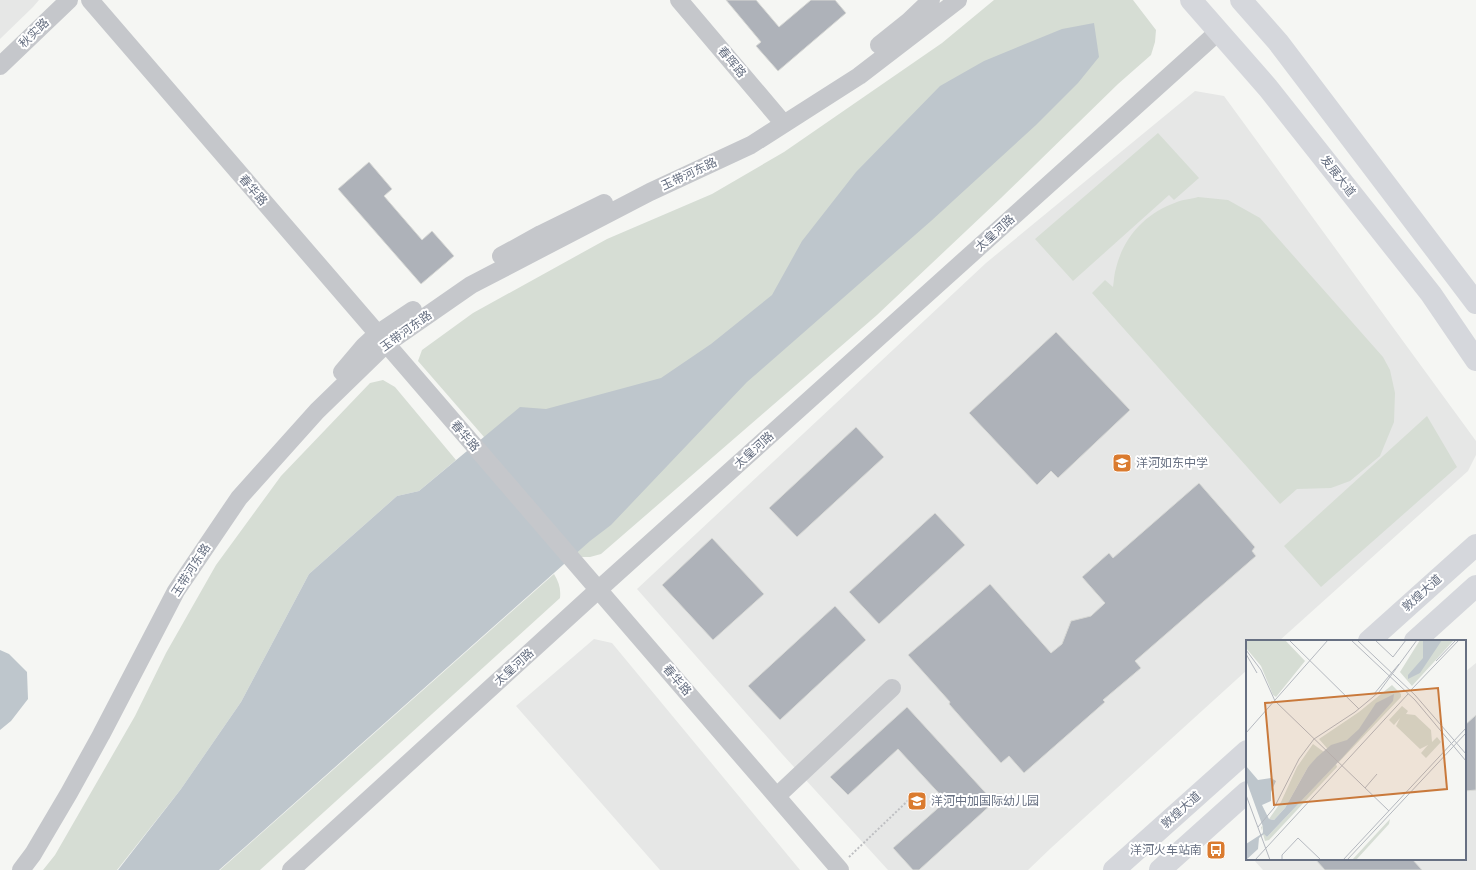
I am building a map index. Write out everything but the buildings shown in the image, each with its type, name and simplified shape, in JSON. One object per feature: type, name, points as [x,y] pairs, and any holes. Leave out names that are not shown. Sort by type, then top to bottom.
[{"type":"main road","name":"发展大道","points":[[1191,0],[1268,88],[1431,294],[1476,360]]},
{"type":"main road","points":[[1244,1],[1278,42],[1476,303]]},
{"type":"main road","name":"敦煌大道","points":[[1370,640],[1476,545]]},
{"type":"main road","points":[[1416,640],[1476,586]]},
{"type":"main road","name":"敦煌大道","points":[[1114,870],[1246,752]]},
{"type":"main road","points":[[1160,870],[1246,793]]},
{"type":"street","name":"秋实路","points":[[0,66],[69,0]]},
{"type":"street","name":"春华路","points":[[90,0],[839,869]]},
{"type":"street","name":"春晖路","points":[[679,0],[780,120]]},
{"type":"street","name":"玉带河东路","points":[[780,120],[856,64],[909,21],[931,0]]},
{"type":"street","name":"玉带河东路","points":[[21,870],[33,854],[69,793],[176,592],[239,498],[382,339],[462,278],[541,234],[593,208],[658,180],[780,120],[859,76],[958,0]]},
{"type":"street","name":"太皇河路","points":[[291,870],[598,590],[1218,32]]},
{"type":"street","name":"玉带河东路","points":[[10,870],[37,830],[64,784],[158,606],[183,564],[215,518],[243,481],[288,429],[338,377],[364,346],[382,339]]},
{"type":"street","points":[[777,796],[892,688]]},
{"type":"path","points":[[839,869],[918,792]]},
{"type":"shaded area","points":[[0,0],[39,0],[0,39]]},
{"type":"shaded area","points":[[994,0],[1133,0],[1156,30],[1155,42],[1151,55],[1118,84],[1001,198],[877,315],[601,554],[590,557],[581,557],[484,437],[418,361],[422,350],[473,313],[607,239],[712,194],[784,152],[942,43]]},
{"type":"shaded area","points":[[1094,23],[1099,57],[1078,83],[1036,125],[931,221],[747,382],[611,525],[590,541],[219,870],[118,870],[181,789],[241,702],[309,574],[397,496],[419,491],[520,407],[546,409],[661,378],[711,344],[772,295],[802,241],[856,172],[940,86],[984,61],[1062,29]]},
{"type":"shaded area","name":"洋河如东中学","points":[[1195,91],[1224,96],[1476,441],[1476,455],[1468,471],[1280,640],[1246,640],[1246,671],[1028,870],[888,870],[783,755],[637,589],[986,263]]},
{"type":"shaded area","points":[[1158,133],[1199,178],[1174,200],[1169,195],[1073,281],[1035,239]]},
{"type":"shaded area","points":[[1198,197],[1228,200],[1260,218],[1383,357],[1390,370],[1395,393],[1394,422],[1380,456],[1350,481],[1331,488],[1297,489],[1280,504],[1092,293],[1105,280],[1113,287],[1115,270],[1120,256],[1131,236],[1146,219],[1156,212],[1180,201]]},
{"type":"shaded area","points":[[383,380],[395,387],[456,460],[419,491],[397,496],[309,574],[241,702],[181,789],[117,870],[43,870],[55,855],[135,716],[166,653],[216,565],[281,476],[370,383]]},
{"type":"shaded area","points":[[1427,416],[1457,467],[1321,587],[1284,546]]},
{"type":"shaded area","points":[[554,574],[559,586],[560,598],[260,870],[220,870]]},
{"type":"shaded area","points":[[594,639],[612,643],[800,870],[660,870],[516,706]]},
{"type":"shaded area","points":[[0,650],[9,654],[27,672],[28,699],[11,721],[0,730]]},
{"type":"shaded area","points":[[1476,663],[1476,870],[1263,870],[1254,860],[1466,860],[1466,671]]},
{"type":"place","name":"洋河如东中学","points":[[1122,463]]},
{"type":"place","name":"洋河中加国际幼儿园","points":[[917,801]]},
{"type":"place","name":"洋河火车站南","points":[[1216,850]]}]
